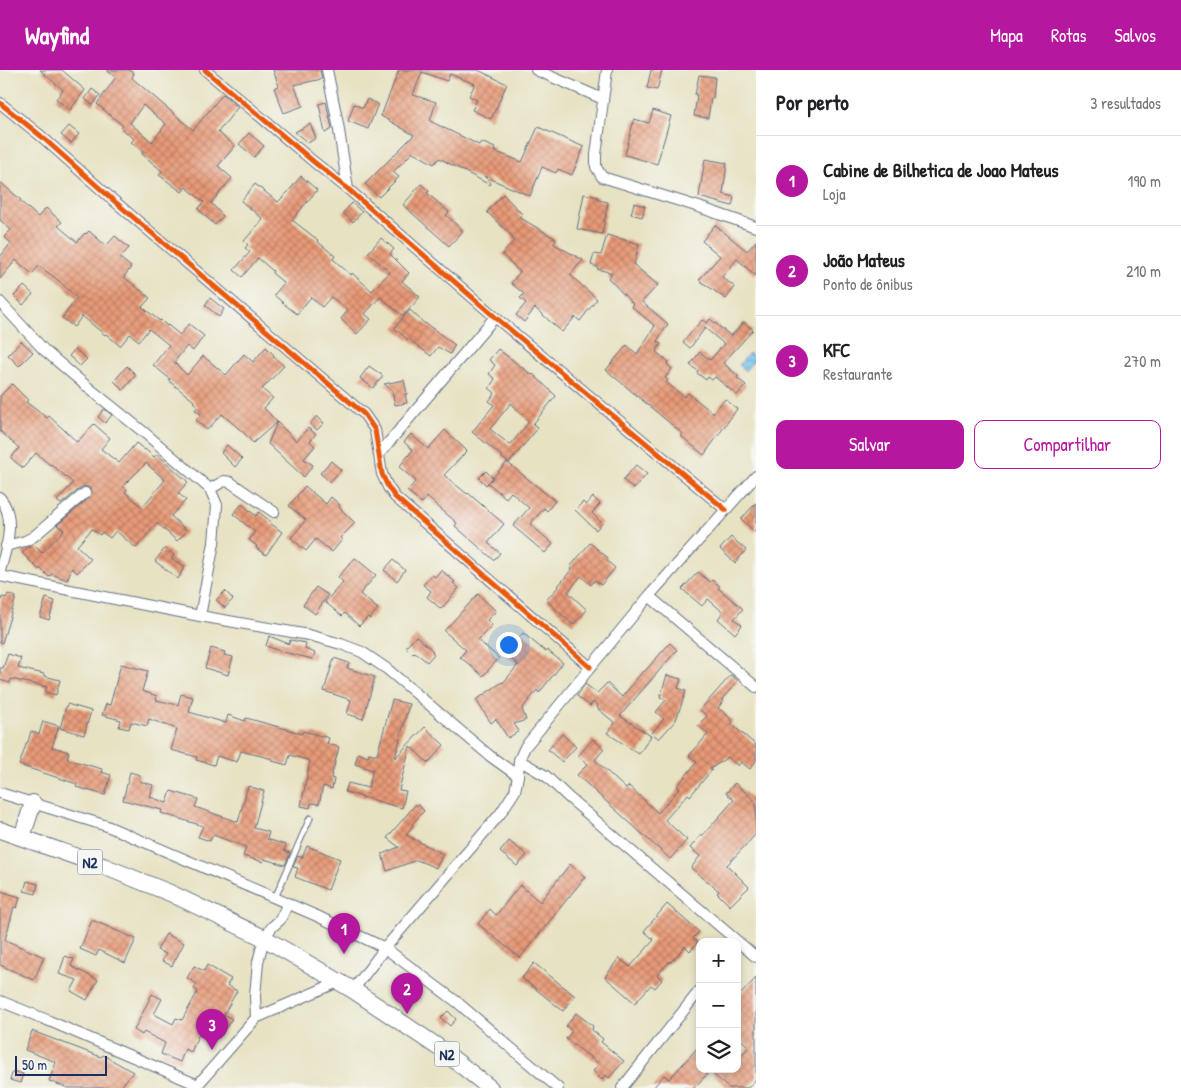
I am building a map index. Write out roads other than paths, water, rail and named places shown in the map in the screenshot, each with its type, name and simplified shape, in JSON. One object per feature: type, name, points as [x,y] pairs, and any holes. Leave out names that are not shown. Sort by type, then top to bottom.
[{"type":"main road","points":[[22,837],[33,803]]},
{"type":"main road","name":"N2","points":[[0,830],[170,893],[264,938],[353,990],[438,1047],[490,1088]]},
{"type":"street","points":[[205,70],[348,189],[495,317],[726,510]]},
{"type":"street","points":[[327,70],[348,189]]},
{"type":"street","points":[[536,70],[603,99]]},
{"type":"street","points":[[607,70],[596,156],[596,166],[602,176],[756,227]]},
{"type":"street","points":[[0,103],[41,136],[142,225],[364,414],[375,430],[382,474],[396,498],[590,668]]},
{"type":"street","points":[[0,302],[44,350],[146,434],[210,490],[217,505],[214,543],[200,616]]},
{"type":"street","points":[[379,454],[495,317]]},
{"type":"street","points":[[353,990],[385,948],[500,814],[514,791],[518,776],[519,760],[525,747],[649,596],[756,476]]},
{"type":"street","points":[[210,490],[224,481],[230,482],[274,512]]},
{"type":"street","points":[[6,546],[26,541],[33,537],[85,493]]},
{"type":"street","points":[[0,498],[4,502],[8,519],[8,540],[0,571]]},
{"type":"street","points":[[0,576],[200,616],[309,635],[362,652],[387,669],[490,756],[518,776]]},
{"type":"street","points":[[649,596],[756,687]]},
{"type":"street","points":[[519,760],[546,776],[733,938]]},
{"type":"street","points":[[0,793],[107,826],[288,903],[385,948],[457,1002],[558,1088]]},
{"type":"street","points":[[256,1018],[255,996],[258,962],[264,938],[280,920],[288,903]]},
{"type":"street","points":[[741,944],[756,957]]},
{"type":"street","points":[[0,1001],[196,1086],[256,1018],[338,982]]},
{"type":"street","points":[[622,1088],[696,995]]},
{"type":"lane","points":[[275,898],[310,818]]},
{"type":"water","points":[[749,353],[756,358],[745,371],[739,365]]},
{"type":"place","name":"Cabine de Bilhetica de Joao Mateus","points":[[344,954]]},
{"type":"place","name":"João Mateus","points":[[407,1014]]},
{"type":"place","name":"KFC","points":[[212,1050]]}]
